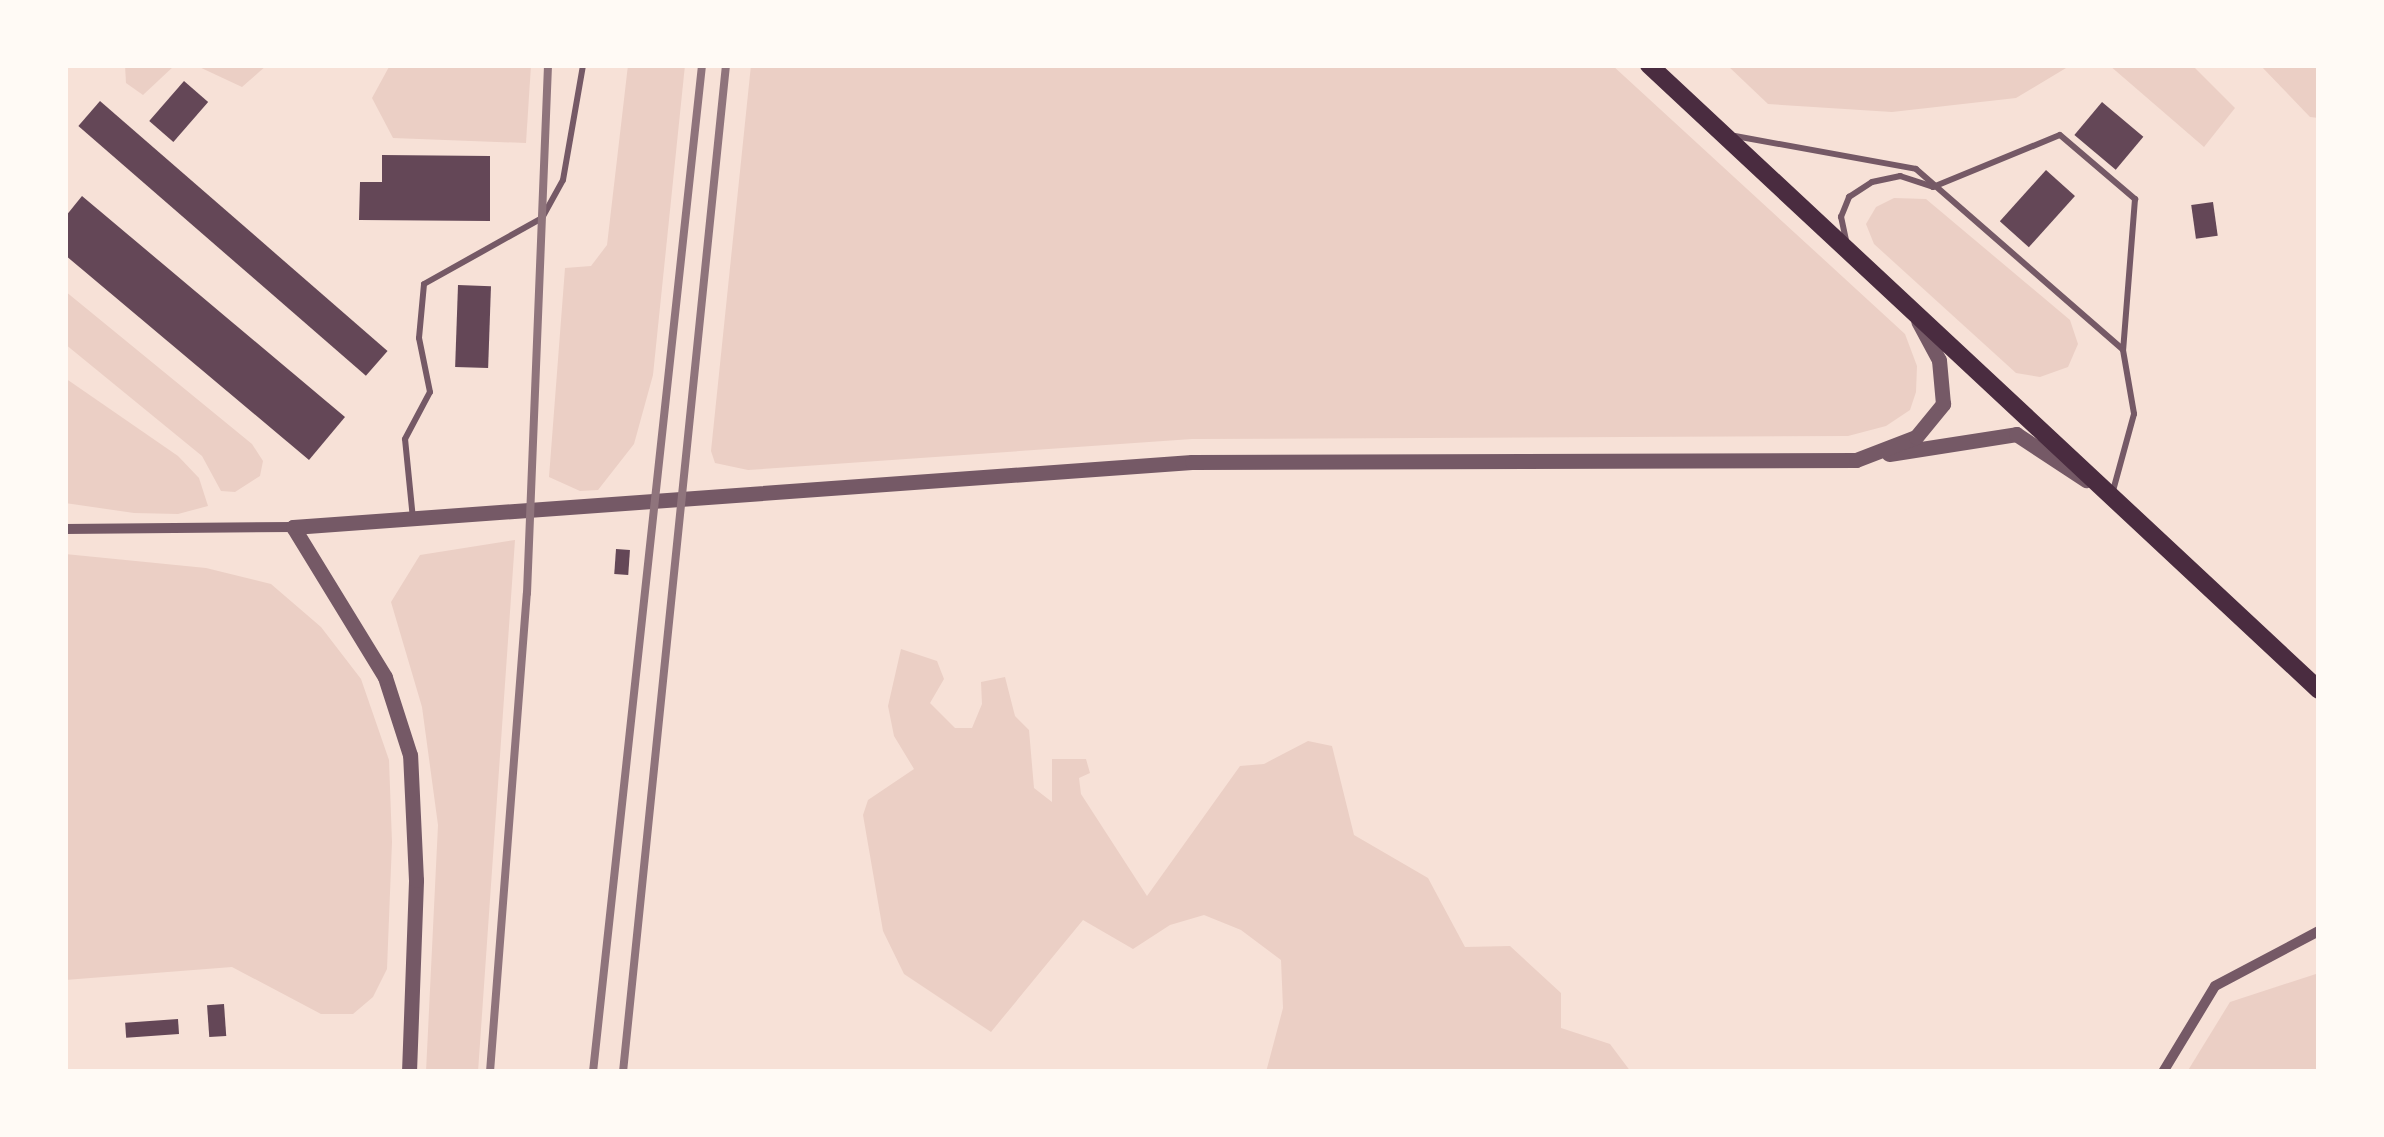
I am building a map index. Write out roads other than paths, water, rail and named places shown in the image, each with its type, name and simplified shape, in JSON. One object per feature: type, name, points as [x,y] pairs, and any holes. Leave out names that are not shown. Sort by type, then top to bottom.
[{"type":"main road","points":[[1649,65],[2319,690]]},
{"type":"street","points":[[1856,460],[1916,437],[1943,404],[1939,360],[1914,313]]},
{"type":"street","points":[[65,529],[293,527],[1192,462],[1856,460],[2016,434],[2112,497]]},
{"type":"street","points":[[293,527],[385,677],[410,755],[416,880],[409,1072]]},
{"type":"street","points":[[2163,1072],[2215,986],[2319,931]]},
{"type":"lane","points":[[412,519],[406,439],[430,392],[419,338],[424,284],[542,218],[562,180],[582,65]]},
{"type":"lane","points":[[1722,134],[1916,169],[2123,350]]},
{"type":"lane","points":[[1848,251],[1841,217],[1849,197],[1872,182],[1900,176],[1934,187],[2060,135],[2134,199],[2123,350],[2134,414],[2112,497]]},
{"type":"railway","points":[[490,1072],[527,593],[548,65]]},
{"type":"railway","points":[[593,1072],[702,65]]},
{"type":"railway","points":[[623,1072],[726,65]]}]
